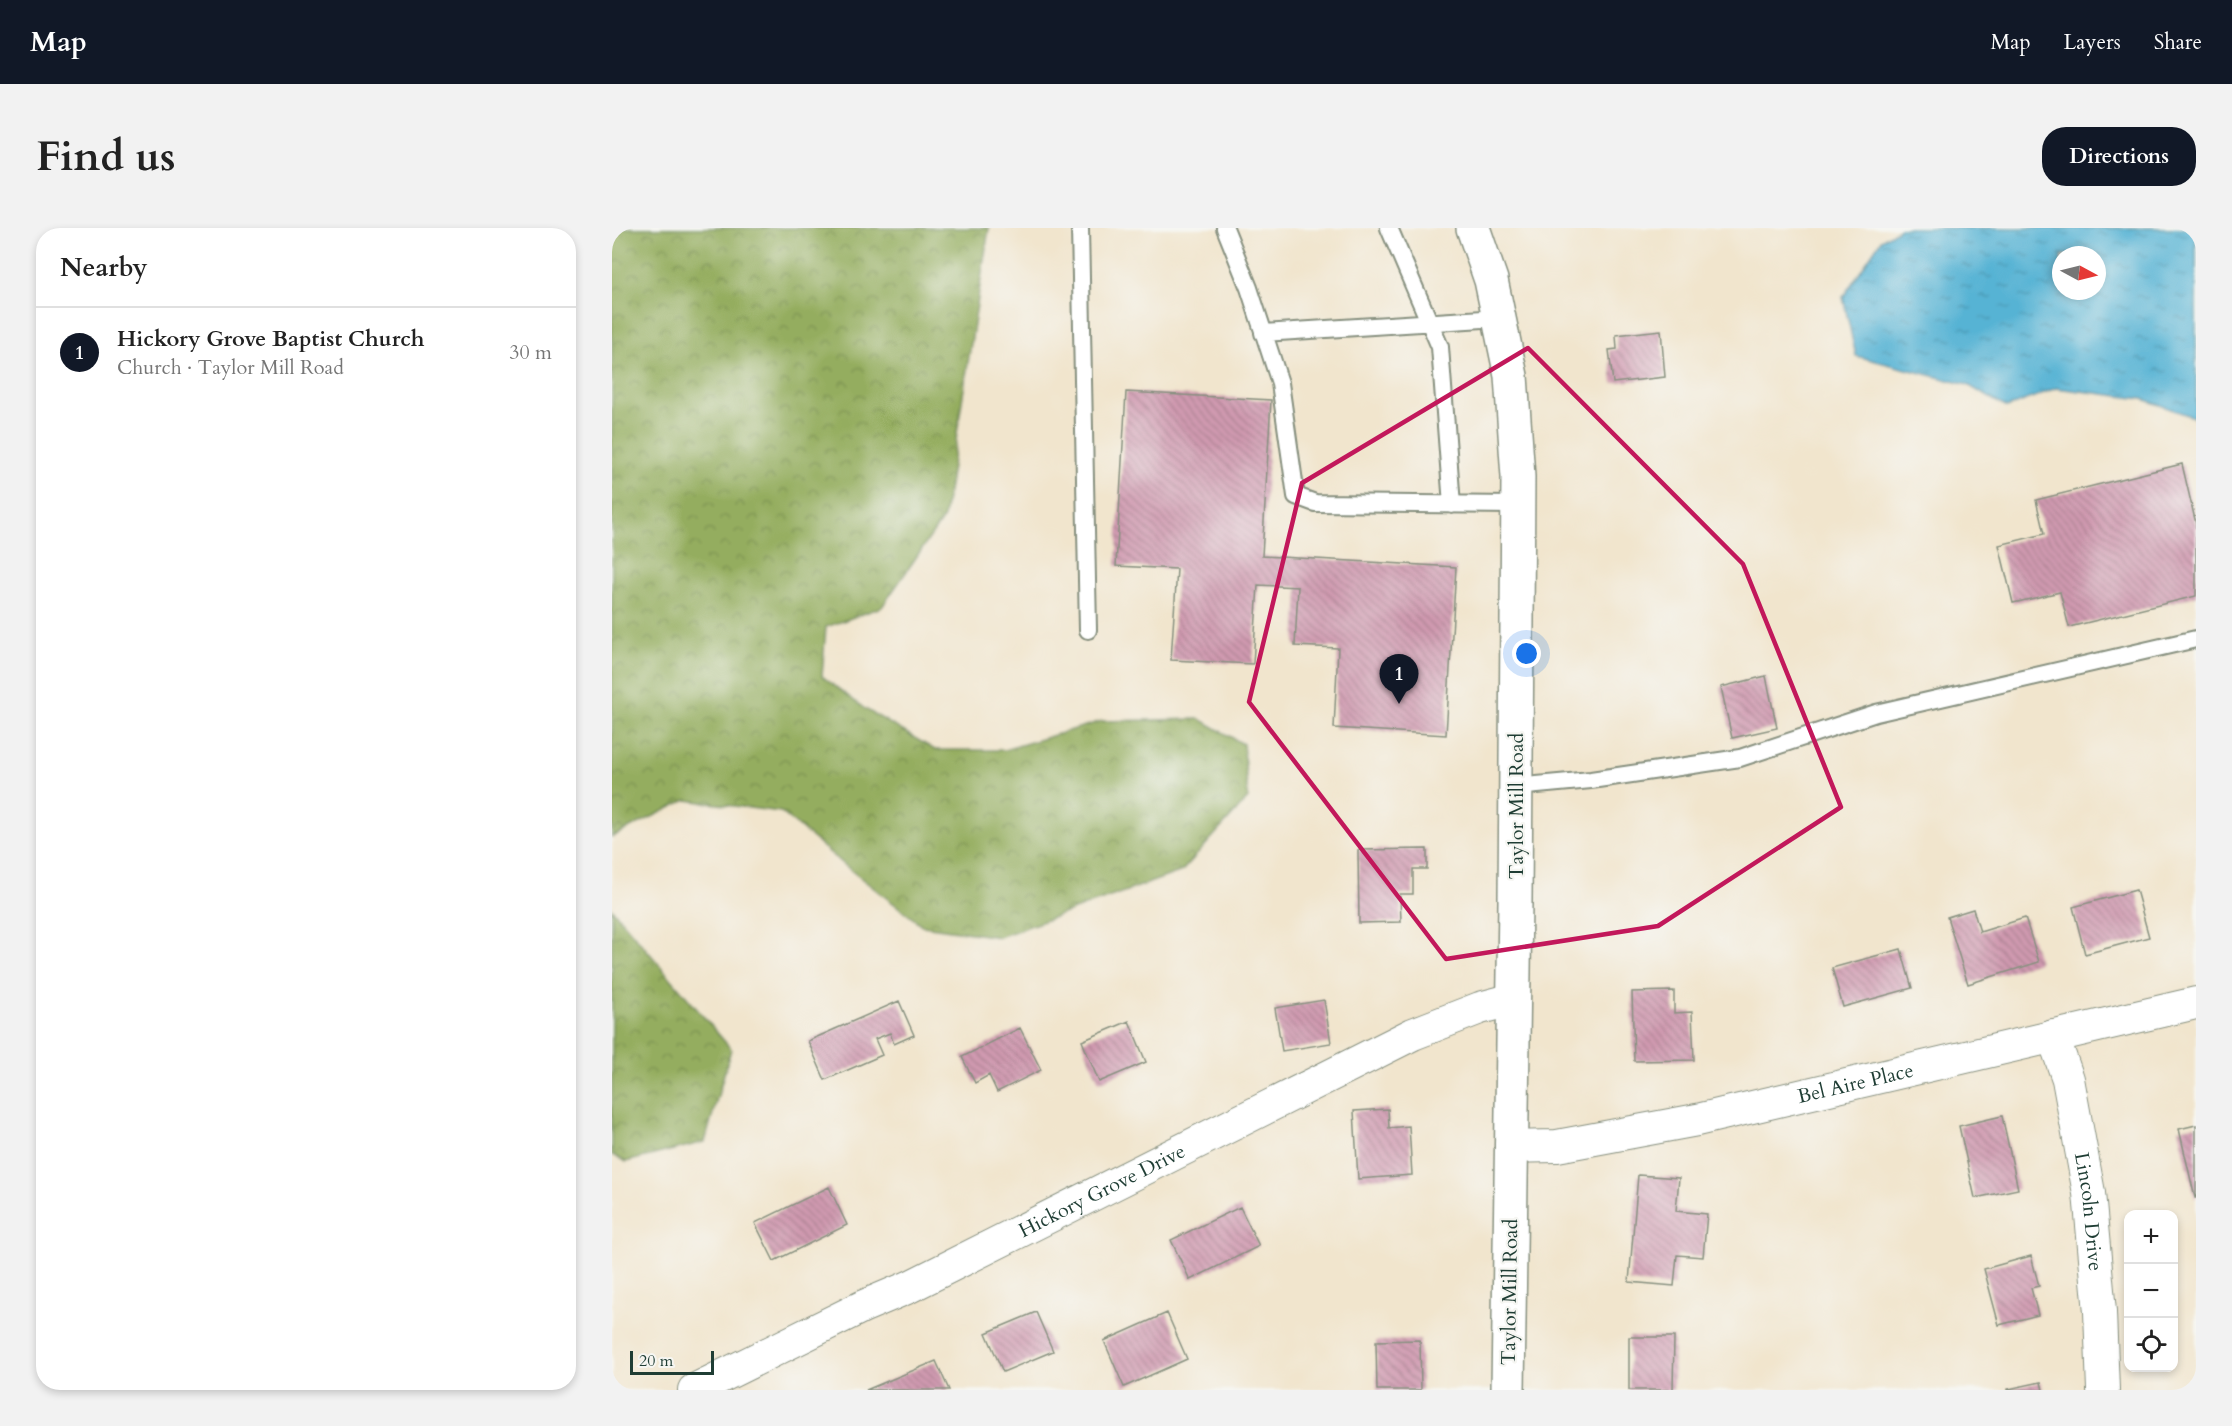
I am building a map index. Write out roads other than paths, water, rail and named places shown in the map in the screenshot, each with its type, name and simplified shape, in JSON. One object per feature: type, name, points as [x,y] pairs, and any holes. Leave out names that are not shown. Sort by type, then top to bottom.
[{"type":"main road","name":"Taylor Mill Road","points":[[1473,228],[1491,280],[1511,376],[1518,477],[1508,1390]]},
{"type":"street","name":"Hickory Grove Drive","points":[[694,1390],[864,1306],[909,1287],[1413,1034],[1480,1008],[1514,999]]},
{"type":"street","name":"Bel Aire Place","points":[[1511,1147],[1557,1146],[1697,1120],[2196,1002]]},
{"type":"street","name":"Lincoln Drive","points":[[2053,1036],[2068,1079],[2089,1193],[2100,1312],[2103,1390]]},
{"type":"lane","points":[[1080,228],[1088,630]]},
{"type":"lane","points":[[1225,228],[1249,288],[1280,383],[1296,496],[1315,503],[1517,505]]},
{"type":"lane","points":[[1389,228],[1440,347],[1452,504]]},
{"type":"lane","points":[[1263,333],[1499,318]]},
{"type":"lane","points":[[1516,787],[1591,780],[1740,758],[1876,713],[2196,639]]},
{"type":"water","points":[[1900,228],[2196,228],[2196,418],[2143,399],[2056,388],[2007,408],[1968,385],[1856,356],[1843,297],[1881,240]]},
{"type":"place","name":"Hickory Grove Baptist Church","points":[[1399,704]]}]
